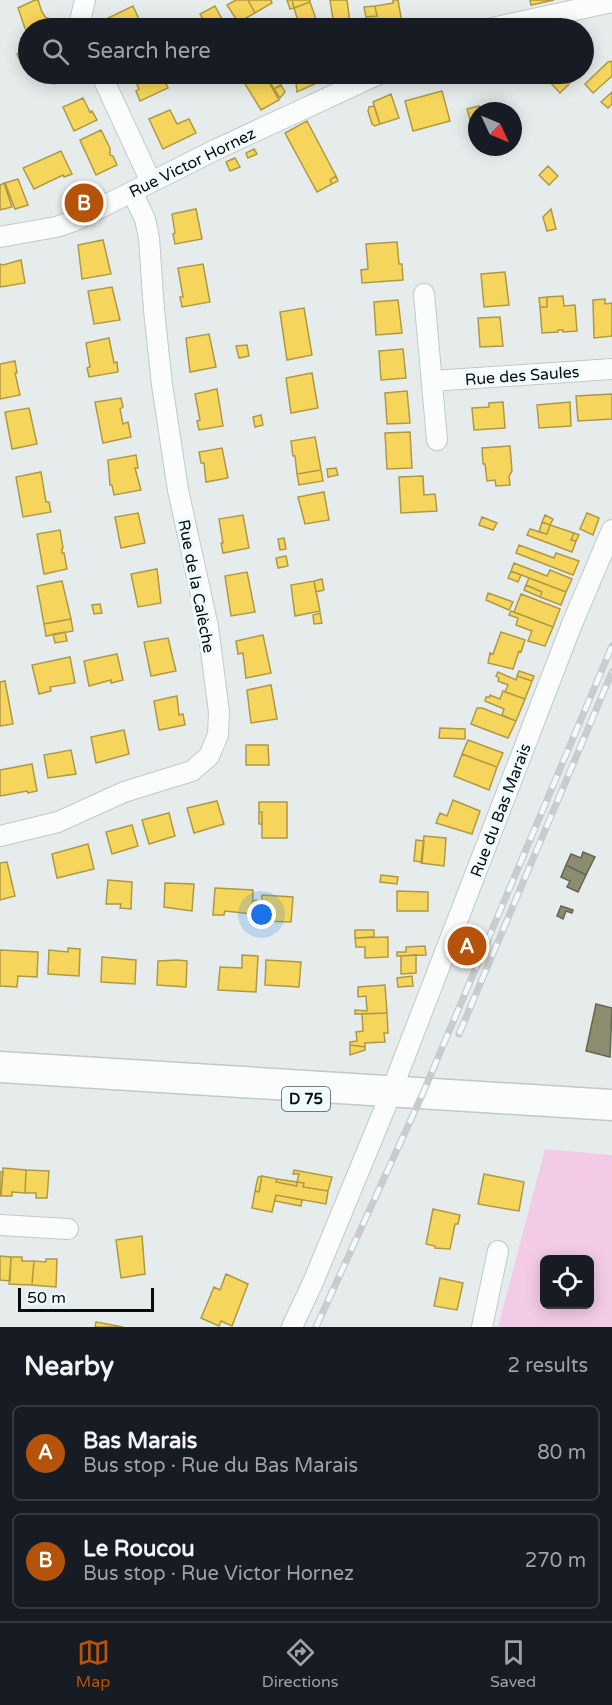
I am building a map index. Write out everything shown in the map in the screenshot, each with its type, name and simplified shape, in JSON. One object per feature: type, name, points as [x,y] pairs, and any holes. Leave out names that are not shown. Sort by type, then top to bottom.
[{"type":"main road","name":"D 75","points":[[0,1067],[389,1097],[612,1118]]},
{"type":"main road","name":"D 75","points":[[0,1080],[612,1106]]},
{"type":"street","points":[[81,18],[85,0]]},
{"type":"street","points":[[538,18],[612,2]]},
{"type":"street","points":[[105,84],[151,182]]},
{"type":"street","name":"Rue Victor Hornez","points":[[0,237],[65,224],[223,146],[357,84]]},
{"type":"street","name":"Rue de la Calèche","points":[[0,836],[58,822],[124,792],[192,771],[209,756],[218,735],[219,712],[208,627],[178,489],[161,378],[149,238],[145,219],[132,192]]},
{"type":"street","points":[[424,294],[437,440]]},
{"type":"street","name":"Rue des Saules","points":[[432,381],[612,369]]},
{"type":"street","name":"Rue du Bas Marais","points":[[292,1327],[318,1271],[389,1097],[572,624],[612,530]]},
{"type":"street","points":[[0,1225],[68,1228]]},
{"type":"street","points":[[482,1327],[498,1251]]},
{"type":"shaded area","points":[[545,1149],[612,1155],[612,1327],[498,1327]]},
{"type":"building: Homes","points":[[38,0],[46,18],[21,18],[18,8]]},
{"type":"building: Homes","points":[[236,0],[248,0],[255,13],[246,18],[235,18],[227,5]]},
{"type":"building: Homes","points":[[248,0],[271,0],[272,3],[255,13]]},
{"type":"building: Homes","points":[[287,0],[292,0],[294,8],[290,9]]},
{"type":"building: Homes","points":[[292,0],[310,0],[310,2],[294,8]]},
{"type":"building: Homes","points":[[330,0],[347,0],[349,18],[333,18]]},
{"type":"building: Homes","points":[[393,0],[398,0],[401,18],[366,18],[377,16],[375,6],[393,3]]},
{"type":"building: Homes","points":[[530,0],[554,0],[531,5]]},
{"type":"building: Homes","points":[[310,2],[316,18],[297,18],[294,8]]},
{"type":"building: Homes","points":[[133,6],[138,18],[108,18]]},
{"type":"building: Homes","points":[[215,6],[221,18],[202,18],[200,14]]},
{"type":"building: Homes","points":[[375,6],[377,16],[366,17],[364,7]]},
{"type":"building: Homes","points":[[612,61],[612,76],[593,93],[585,84],[594,84],[594,75]]},
{"type":"building: Homes","points":[[137,84],[166,84],[168,88],[140,101],[136,91],[139,89]]},
{"type":"building: Homes","points":[[245,84],[270,84],[279,100],[261,110]]},
{"type":"building: Homes","points":[[271,84],[280,84],[281,85],[274,89]]},
{"type":"building: Homes","points":[[296,84],[315,84],[297,92]]},
{"type":"building: Homes","points":[[552,84],[569,84],[560,93]]},
{"type":"building: Homes","points":[[281,85],[285,92],[280,98],[274,89]]},
{"type":"building: Homes","points":[[442,91],[450,121],[413,131],[405,101]]},
{"type":"building: Homes","points":[[612,92],[612,104],[608,108],[601,102]]},
{"type":"building: Homes","points":[[391,94],[399,118],[380,124],[373,102]]},
{"type":"building: Homes","points":[[83,98],[97,120],[74,131],[63,107]]},
{"type":"building: Homes","points":[[374,106],[380,124],[375,126],[372,124],[368,111],[369,107]]},
{"type":"building: Homes","points":[[170,110],[177,124],[189,119],[196,133],[163,149],[149,119]]},
{"type":"building: Homes","points":[[307,121],[336,176],[330,180],[332,184],[317,192],[285,133]]},
{"type":"building: Homes","points":[[101,130],[110,148],[110,155],[113,156],[117,165],[96,175],[80,140]]},
{"type":"building: Homes","points":[[254,149],[257,154],[248,158],[246,153]]},
{"type":"building: Homes","points":[[61,151],[72,174],[64,177],[63,175],[34,189],[23,168]]},
{"type":"building: Homes","points":[[235,158],[240,167],[230,171],[226,162]]},
{"type":"building: Homes","points":[[548,166],[558,176],[549,185],[539,175]]},
{"type":"building: Homes","points":[[336,176],[338,181],[332,184],[330,180]]},
{"type":"building: Homes","points":[[18,179],[28,205],[15,209],[5,183]]},
{"type":"building: Homes","points":[[4,183],[12,207],[0,210],[0,185]]},
{"type":"building: Homes","points":[[196,209],[202,239],[175,244],[172,214]]},
{"type":"building: Homes","points":[[551,209],[556,229],[547,231],[543,217]]},
{"type":"building: Homes","points":[[103,240],[111,274],[82,279],[78,245]]},
{"type":"building: Homes","points":[[397,242],[403,280],[362,283],[361,270],[368,269],[366,244]]},
{"type":"building: Homes","points":[[21,260],[25,283],[0,287],[0,264]]},
{"type":"building: Homes","points":[[203,264],[210,302],[182,307],[180,297],[183,297],[178,268]]},
{"type":"building: Homes","points":[[505,272],[509,305],[484,307],[481,274]]},
{"type":"building: Homes","points":[[112,287],[120,320],[94,324],[88,291]]},
{"type":"building: Homes","points":[[563,296],[564,306],[575,305],[577,331],[558,330],[558,332],[542,333],[540,307],[547,307],[547,297]]},
{"type":"building: Homes","points":[[547,297],[547,307],[540,307],[539,298]]},
{"type":"building: Homes","points":[[605,299],[605,304],[612,303],[612,336],[594,338],[593,300]]},
{"type":"building: Homes","points":[[398,300],[402,333],[376,335],[374,302]]},
{"type":"building: Homes","points":[[304,308],[312,355],[287,360],[280,312]]},
{"type":"building: Homes","points":[[500,317],[503,346],[480,347],[478,318]]},
{"type":"building: Homes","points":[[209,334],[216,367],[190,372],[186,338]]},
{"type":"building: Homes","points":[[109,338],[118,372],[89,377],[87,368],[90,367],[86,343]]},
{"type":"building: Homes","points":[[247,345],[249,356],[239,358],[236,346]]},
{"type":"building: Homes","points":[[403,349],[406,378],[381,380],[379,351]]},
{"type":"building: Homes","points":[[15,361],[20,395],[0,399],[0,364]]},
{"type":"building: Homes","points":[[312,373],[318,408],[291,413],[286,378]]},
{"type":"building: Homes","points":[[217,389],[223,426],[199,430],[197,421],[200,420],[195,394]]},
{"type":"building: Homes","points":[[407,391],[410,423],[387,424],[385,393]]},
{"type":"building: Homes","points":[[612,394],[612,419],[578,421],[576,396]]},
{"type":"building: Homes","points":[[121,398],[123,407],[120,409],[123,424],[128,422],[131,437],[103,443],[95,402]]},
{"type":"building: Homes","points":[[503,402],[505,428],[474,430],[472,408],[489,407],[489,403]]},
{"type":"building: Homes","points":[[570,402],[571,426],[539,428],[537,405]]},
{"type":"building: Homes","points":[[29,408],[37,444],[12,449],[5,412]]},
{"type":"building: Homes","points":[[261,415],[263,425],[255,427],[253,417]]},
{"type":"building: Homes","points":[[410,432],[412,468],[387,469],[385,433]]},
{"type":"building: Homes","points":[[315,437],[321,470],[297,474],[291,441]]},
{"type":"building: Homes","points":[[510,446],[512,471],[509,476],[510,485],[496,486],[495,480],[487,481],[482,448]]},
{"type":"building: Homes","points":[[222,448],[228,478],[206,482],[204,463],[201,463],[199,452]]},
{"type":"building: Homes","points":[[136,455],[138,468],[135,468],[141,490],[114,495],[112,485],[110,485],[108,460]]},
{"type":"building: Homes","points":[[336,468],[338,475],[328,477],[327,469]]},
{"type":"building: Homes","points":[[321,470],[323,481],[299,485],[297,474]]},
{"type":"building: Homes","points":[[41,472],[46,502],[49,502],[51,512],[23,517],[16,477]]},
{"type":"building: Homes","points":[[423,476],[424,495],[435,494],[437,511],[401,513],[399,477]]},
{"type":"building: Homes","points":[[324,492],[329,520],[305,524],[298,497]]},
{"type":"building: Homes","points":[[138,513],[145,543],[121,548],[115,517]]},
{"type":"building: Homes","points":[[587,513],[599,518],[593,535],[580,529]]},
{"type":"building: Homes","points":[[243,515],[249,548],[223,553],[219,519]]},
{"type":"building: Homes","points":[[545,515],[553,519],[550,525],[542,522]]},
{"type":"building: Homes","points":[[482,517],[497,523],[493,530],[479,525]]},
{"type":"building: Homes","points":[[542,522],[550,525],[547,534],[539,532]]},
{"type":"building: Homes","points":[[550,525],[574,533],[571,540],[576,541],[572,552],[527,535],[530,529],[547,534]]},
{"type":"building: Homes","points":[[60,530],[62,553],[64,553],[67,569],[44,574],[37,534]]},
{"type":"building: Homes","points":[[574,533],[579,535],[576,541],[571,540]]},
{"type":"building: Homes","points":[[284,538],[286,549],[280,550],[278,539]]},
{"type":"building: Homes","points":[[519,545],[554,558],[556,553],[579,561],[573,575],[516,553]]},
{"type":"building: Homes","points":[[286,556],[288,566],[278,568],[276,558]]},
{"type":"building: Homes","points":[[514,563],[547,576],[550,570],[572,579],[566,592],[511,571]]},
{"type":"building: Homes","points":[[157,569],[161,603],[138,607],[131,574]]},
{"type":"building: Homes","points":[[511,571],[521,575],[518,582],[508,578]]},
{"type":"building: Homes","points":[[247,572],[255,612],[231,616],[225,576]]},
{"type":"building: Homes","points":[[529,578],[566,592],[561,605],[540,597],[542,592],[526,585]]},
{"type":"building: Homes","points":[[322,579],[324,590],[316,592],[314,581]]},
{"type":"building: Homes","points":[[62,581],[71,619],[44,624],[37,586]]},
{"type":"building: Homes","points":[[314,581],[320,611],[295,616],[291,585]]},
{"type":"building: Homes","points":[[526,585],[542,592],[540,597],[524,590]]},
{"type":"building: Homes","points":[[488,593],[513,602],[509,610],[486,600]]},
{"type":"building: Homes","points":[[521,594],[560,609],[553,627],[514,612]]},
{"type":"building: Homes","points":[[100,604],[102,613],[94,614],[92,605]]},
{"type":"building: Homes","points":[[511,611],[553,627],[545,646],[528,641],[532,631],[516,625],[518,618],[509,615]]},
{"type":"building: Homes","points":[[320,613],[322,623],[314,624],[313,615]]},
{"type":"building: Homes","points":[[71,619],[73,631],[46,636],[44,624]]},
{"type":"building: Homes","points":[[65,632],[67,641],[55,643],[53,634]]},
{"type":"building: Homes","points":[[501,632],[525,640],[513,669],[488,663],[490,653],[493,654]]},
{"type":"building: Homes","points":[[263,635],[271,673],[246,678],[243,653],[238,654],[236,641]]},
{"type":"building: Homes","points":[[168,638],[176,671],[151,676],[144,642]]},
{"type":"building: Homes","points":[[117,654],[123,680],[111,683],[111,680],[89,686],[84,661]]},
{"type":"building: Homes","points":[[70,657],[75,683],[50,687],[51,691],[39,694],[32,665]]},
{"type":"building: Homes","points":[[519,671],[534,676],[532,681],[517,676]]},
{"type":"building: Homes","points":[[498,672],[516,680],[517,676],[532,681],[525,699],[505,692],[508,685],[498,681],[499,678],[496,676]]},
{"type":"building: Homes","points":[[5,681],[13,724],[0,726],[0,682]]},
{"type":"building: Homes","points":[[271,685],[277,719],[251,723],[247,690]]},
{"type":"building: Homes","points":[[503,691],[525,699],[516,721],[502,715],[504,709],[485,701],[490,695],[500,699]]},
{"type":"building: Homes","points":[[177,696],[179,715],[183,714],[185,725],[159,730],[154,701]]},
{"type":"building: Homes","points":[[477,708],[516,721],[508,738],[471,724]]},
{"type":"building: Homes","points":[[440,728],[465,729],[465,739],[439,738]]},
{"type":"building: Homes","points":[[124,730],[129,754],[96,763],[91,737]]},
{"type":"building: Homes","points":[[468,740],[503,753],[497,767],[462,754]]},
{"type":"building: Homes","points":[[246,745],[268,745],[269,765],[246,765]]},
{"type":"building: Homes","points":[[71,750],[76,774],[48,778],[44,755]]},
{"type":"building: Homes","points":[[462,754],[497,767],[489,790],[454,776]]},
{"type":"building: Homes","points":[[32,764],[37,791],[0,796],[0,770]]},
{"type":"building: Homes","points":[[453,800],[480,811],[472,834],[436,823],[440,813],[447,816]]},
{"type":"building: Homes","points":[[217,801],[224,824],[194,833],[187,808]]},
{"type":"building: Homes","points":[[259,802],[287,802],[287,838],[262,838],[262,812],[259,812]]},
{"type":"building: Homes","points":[[259,812],[262,812],[262,824],[259,824]]},
{"type":"building: Homes","points":[[169,813],[175,836],[149,844],[142,820]]},
{"type":"building: Homes","points":[[132,825],[138,846],[112,854],[106,832]]},
{"type":"building: Homes","points":[[424,836],[446,838],[444,866],[421,863]]},
{"type":"building: Homes","points":[[416,840],[424,841],[422,862],[414,861]]},
{"type":"building: Homes","points":[[88,844],[94,869],[57,878],[52,854]]},
{"type":"building: Homes","points":[[7,862],[15,896],[0,900],[0,863]]},
{"type":"building: Homes","points":[[381,875],[398,877],[397,884],[380,882]]},
{"type":"building: Homes","points":[[108,880],[132,882],[131,909],[120,908],[121,904],[106,904]]},
{"type":"building: Homes","points":[[165,883],[194,884],[192,911],[164,907]]},
{"type":"building: Homes","points":[[215,888],[253,890],[252,914],[225,911],[224,915],[213,915]]},
{"type":"building: Homes","points":[[397,891],[428,892],[428,911],[397,911]]},
{"type":"building: Homes","points":[[262,895],[293,897],[291,922],[261,921]]},
{"type":"building: Homes","points":[[253,900],[260,901],[259,911],[252,911]]},
{"type":"building: Homes","points":[[355,930],[374,930],[374,937],[355,938]]},
{"type":"building: Homes","points":[[388,937],[388,957],[365,958],[365,947],[356,947],[355,938]]},
{"type":"building: Homes","points":[[425,946],[426,955],[397,956],[397,952],[406,952],[406,947]]},
{"type":"building: Homes","points":[[68,948],[80,949],[79,976],[48,974],[49,950],[68,952]]},
{"type":"building: Homes","points":[[0,950],[38,952],[37,977],[18,976],[17,987],[0,986]]},
{"type":"building: Homes","points":[[242,955],[258,956],[256,992],[218,990],[220,967],[242,968]]},
{"type":"building: Homes","points":[[416,955],[416,973],[401,974],[401,956]]},
{"type":"building: Homes","points":[[102,957],[136,960],[135,984],[101,982]]},
{"type":"building: Homes","points":[[266,960],[301,962],[299,987],[265,985]]},
{"type":"building: Homes","points":[[158,961],[187,961],[186,987],[157,985]]},
{"type":"building: Homes","points":[[412,976],[413,986],[398,987],[397,978]]},
{"type":"building: Homes","points":[[385,985],[387,1013],[355,1014],[355,1010],[367,1011],[366,996],[358,997],[358,987]]},
{"type":"building: Homes","points":[[387,1013],[388,1033],[384,1033],[385,1042],[365,1043],[365,1047],[350,1045],[350,1042],[357,1041],[356,1032],[363,1031],[362,1014]]},
{"type":"building: Homes","points":[[350,1045],[365,1047],[365,1050],[350,1055]]},
{"type":"building: Homes","points":[[3,1168],[26,1170],[25,1193],[12,1192],[12,1196],[1,1196]]},
{"type":"building: Homes","points":[[26,1170],[49,1171],[47,1198],[36,1198],[36,1193],[25,1193]]},
{"type":"building: Homes","points":[[294,1170],[332,1177],[328,1191],[303,1187],[304,1183],[297,1182],[299,1174],[293,1174]]},
{"type":"building: Homes","points":[[0,1172],[3,1172],[1,1196],[0,1196]]},
{"type":"building: Homes","points":[[484,1174],[524,1182],[519,1211],[478,1204]]},
{"type":"building: Homes","points":[[262,1176],[277,1179],[276,1182],[297,1186],[297,1182],[304,1183],[303,1187],[328,1191],[326,1204],[276,1195],[272,1212],[252,1208],[255,1191],[259,1192]]},
{"type":"building: Homes","points":[[262,1176],[259,1192],[255,1191],[258,1177]]},
{"type":"building: Homes","points":[[277,1179],[297,1182],[297,1186],[276,1182]]},
{"type":"building: Homes","points":[[276,1195],[302,1200],[301,1206],[275,1201]]},
{"type":"building: Homes","points":[[433,1209],[460,1215],[458,1224],[455,1224],[450,1249],[435,1248],[435,1246],[426,1244]]},
{"type":"building: Homes","points":[[142,1236],[145,1274],[121,1278],[116,1240]]},
{"type":"building: Homes","points":[[0,1256],[11,1257],[10,1281],[0,1280]]},
{"type":"building: Homes","points":[[11,1257],[22,1257],[22,1261],[34,1261],[32,1285],[9,1284]]},
{"type":"building: Homes","points":[[46,1259],[57,1259],[56,1287],[32,1285],[34,1261],[46,1262]]},
{"type":"building: Homes","points":[[226,1274],[248,1284],[232,1326],[221,1321],[219,1326],[201,1318],[214,1287],[220,1290]]},
{"type":"building: Homes","points":[[440,1278],[463,1283],[457,1310],[434,1306]]},
{"type":"building: Homes","points":[[96,1322],[123,1327],[95,1327]]},
{"type":"building: Industry","points":[[583,852],[595,857],[586,875],[566,865],[571,854],[581,858]]},
{"type":"building: Industry","points":[[566,865],[586,875],[578,892],[567,887],[570,881],[561,877]]},
{"type":"building: Industry","points":[[561,906],[573,910],[572,913],[566,911],[563,919],[557,916]]},
{"type":"building: Industry","points":[[596,1004],[612,1008],[610,1057],[586,1051]]},
{"type":"railway","points":[[316,1327],[423,1093],[612,646]]},
{"type":"railway","points":[[459,1034],[612,672]]},
{"type":"place","name":"Le Roucou","points":[[84,203]]},
{"type":"place","name":"Bas Marais","points":[[467,946]]}]
